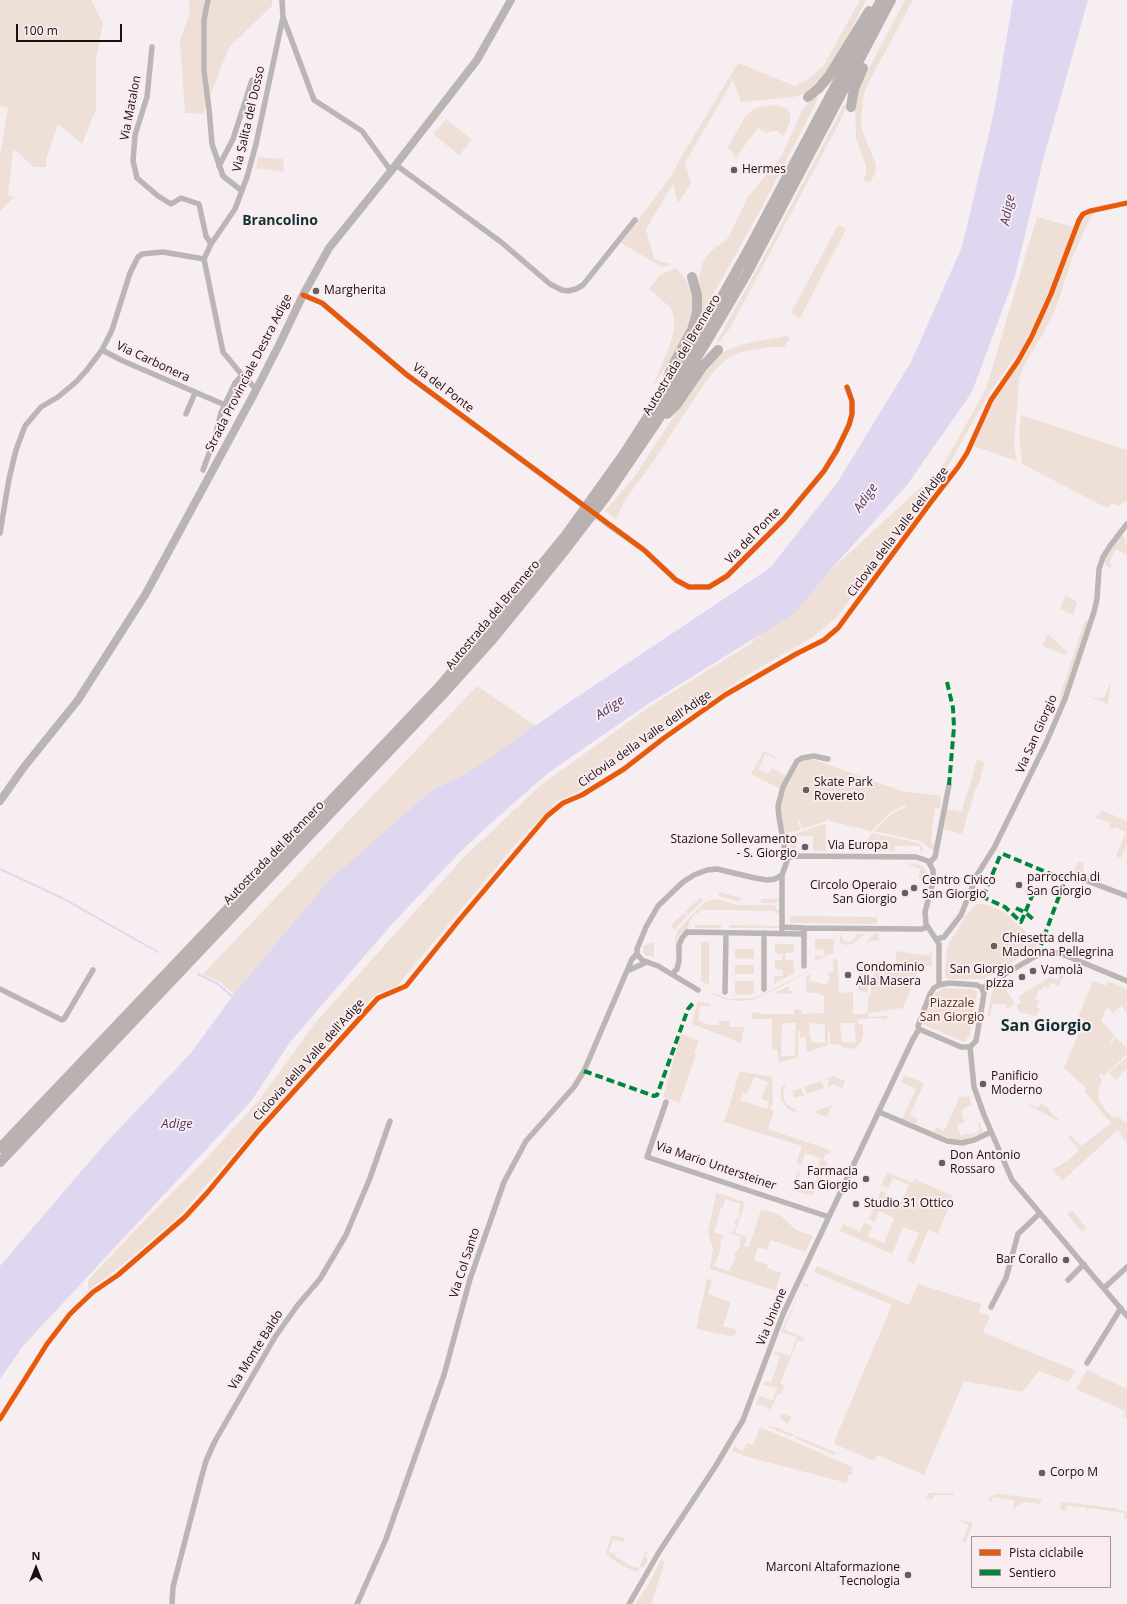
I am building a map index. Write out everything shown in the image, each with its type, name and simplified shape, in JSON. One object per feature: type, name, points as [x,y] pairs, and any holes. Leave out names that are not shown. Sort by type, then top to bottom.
[{"type":"highway","points":[[808,97],[819,88],[829,76],[859,24],[885,1]]},
{"type":"highway","points":[[851,108],[856,82],[885,22],[885,1]]},
{"type":"highway","name":"Autostrada del Brennero","points":[[0,1148],[440,686],[566,535],[624,454],[698,340],[885,1]]},
{"type":"highway","name":"Autostrada del Brennero","points":[[0,1162],[446,691],[491,641],[605,498],[656,423],[746,275],[885,1]]},
{"type":"highway","points":[[661,397],[666,379],[692,330],[695,320],[697,312],[697,295],[692,277]]},
{"type":"highway","points":[[656,423],[677,404],[694,377],[718,350]]},
{"type":"main road","name":"Strada Provinciale Destra Adige","points":[[0,801],[78,700],[145,595],[256,389],[303,294],[329,248],[394,168],[477,60],[510,0]]},
{"type":"street","name":"Via Salita del Dosso","points":[[208,0],[204,20],[204,71],[212,144],[223,176],[242,191],[256,144],[283,17]]},
{"type":"street","points":[[282,0],[283,17],[314,100],[362,132],[394,168],[500,242],[550,284],[562,290],[568,291],[583,285],[635,220]]},
{"type":"street","name":"Via Matalon","points":[[152,47],[147,97],[135,135],[134,161],[137,178],[158,196],[171,204],[181,198],[199,204],[206,236],[211,244]]},
{"type":"street","name":"Via Salita del Dosso","points":[[219,166],[233,139],[252,80]]},
{"type":"street","points":[[242,191],[235,209],[211,244],[204,259],[223,352],[256,389]]},
{"type":"street","points":[[0,533],[9,479],[16,450],[26,426],[41,407],[76,382],[102,350],[112,330],[130,273],[138,257],[142,254],[163,252],[204,259]]},
{"type":"street","name":"Via del Ponte","points":[[303,294],[322,303],[407,375],[644,550],[676,580],[688,587],[709,587],[727,576],[784,519],[824,471],[837,450],[849,425],[852,414],[852,401],[847,387]]},
{"type":"street","name":"Via Carbonera","points":[[102,350],[124,362],[225,405]]},
{"type":"street","points":[[203,470],[214,440],[221,413],[236,383],[242,375]]},
{"type":"street","name":"Via Carbonera","points":[[186,414],[195,393]]},
{"type":"street","name":"Via San Giorgio","points":[[937,940],[944,937],[961,915],[977,875],[994,848],[1046,743],[1065,699],[1094,612],[1097,599],[1099,569],[1103,557],[1127,524]]},
{"type":"street","points":[[782,934],[782,874],[788,858],[784,846],[778,806],[783,787],[797,761],[802,758],[814,756],[828,759]]},
{"type":"street","points":[[939,985],[939,944],[927,927],[925,912],[934,876],[933,870],[928,862],[935,857],[949,785]]},
{"type":"street","name":"Via Europa","points":[[788,858],[793,856],[916,857],[928,862]]},
{"type":"street","points":[[698,990],[672,974],[642,960],[637,954],[637,950],[646,927],[658,906],[675,889],[694,875],[707,870],[717,869],[767,880],[775,879],[782,874]]},
{"type":"street","points":[[1082,879],[1127,896]]},
{"type":"street","points":[[782,927],[806,930],[922,929],[927,927]]},
{"type":"street","points":[[672,974],[677,969],[680,945],[684,934],[690,932],[782,934],[806,930]]},
{"type":"street","points":[[804,966],[806,930]]},
{"type":"street","points":[[725,992],[726,933]]},
{"type":"street","points":[[764,933],[764,988]]},
{"type":"street","points":[[982,988],[1034,957],[1048,952],[1067,956],[1127,981]]},
{"type":"street","name":"Via Col Santo","points":[[357,1604],[386,1539],[444,1375],[470,1279],[504,1182],[526,1141],[574,1087],[584,1071],[632,958],[637,954]]},
{"type":"street","points":[[627,971],[647,962]]},
{"type":"street","points":[[0,990],[62,1020],[93,970]]},
{"type":"street","points":[[949,983],[974,984],[982,988],[984,994],[977,1036],[974,1045],[970,1047],[961,1047],[919,1029],[918,1022],[934,988],[939,985],[949,983]]},
{"type":"street","name":"Via Unione","points":[[629,1604],[659,1552],[715,1468],[743,1420],[783,1314],[919,1029]]},
{"type":"street","points":[[970,1047],[974,1087],[991,1132],[1012,1180],[1039,1214],[1084,1264],[1127,1316]]},
{"type":"street","name":"Via Mario Untersteiner","points":[[666,1102],[647,1157],[829,1217]]},
{"type":"street","points":[[879,1112],[947,1141],[962,1143],[974,1140],[991,1132]]},
{"type":"street","name":"Via Monte Baldo","points":[[172,1604],[173,1587],[199,1486],[206,1461],[215,1441],[275,1337],[297,1306],[320,1279],[346,1235],[370,1178],[390,1121]]},
{"type":"street","points":[[991,1307],[1006,1278],[1018,1234],[1039,1214]]},
{"type":"street","points":[[1068,1280],[1084,1264]]},
{"type":"street","points":[[1104,1288],[1127,1266]]},
{"type":"street","points":[[1086,1363],[1121,1308]]},
{"type":"green space","points":[[0,0],[91,0],[103,24],[96,58],[96,109],[82,144],[58,124],[46,159],[46,167],[33,167],[19,153],[13,150],[8,195],[14,197],[0,211],[0,156],[8,108],[0,106]]},
{"type":"green space","points":[[189,0],[272,0],[272,6],[229,47],[203,114],[185,113],[180,40],[190,12]]},
{"type":"green space","points":[[860,0],[866,0],[836,59],[816,86],[806,93],[793,97],[741,102],[733,80],[685,163],[691,183],[678,203],[673,184],[646,229],[654,258],[658,261],[673,264],[662,267],[621,243],[671,176],[738,63],[795,86],[807,80],[824,65]]},
{"type":"green space","points":[[905,0],[913,0],[871,78],[863,100],[861,120],[862,130],[876,165],[875,173],[870,183],[863,180],[866,174],[866,166],[856,139],[855,109],[859,87]]},
{"type":"green space","points":[[816,95],[818,96],[812,111],[762,207],[703,313],[700,313],[699,277],[703,262],[711,251],[728,238],[748,197],[782,155],[803,109]]},
{"type":"green space","points":[[776,105],[786,108],[790,113],[790,122],[784,136],[777,131],[766,133],[758,128],[736,157],[728,147],[745,117],[756,108]]},
{"type":"green space","points":[[844,105],[847,106],[837,127],[730,328],[719,342],[717,341],[765,255]]},
{"type":"green space","points":[[446,119],[472,140],[459,155],[433,134]]},
{"type":"green space","points":[[258,157],[283,159],[284,172],[256,168]]},
{"type":"green space","points":[[1094,212],[1073,256],[1057,305],[1044,332],[1023,367],[1019,379],[1014,444],[1017,461],[973,446],[998,392],[1030,347],[1079,223],[1083,218]]},
{"type":"green space","points":[[1037,217],[1073,227],[1053,282],[1026,342],[990,392],[944,473],[837,617],[813,637],[749,674],[658,735],[583,789],[556,802],[514,846],[397,986],[376,994],[355,1016],[177,1218],[120,1267],[88,1290],[88,1280],[205,1160],[260,1099],[315,1023],[464,857],[541,785],[652,705],[750,644],[941,469],[986,389]]},
{"type":"green space","points":[[838,225],[846,229],[800,318],[791,313]]},
{"type":"green space","points":[[676,268],[686,280],[694,296],[691,321],[677,350],[652,388],[669,347],[674,330],[674,317],[671,308],[649,289],[660,275]]},
{"type":"green space","points":[[786,336],[790,338],[784,347],[769,347],[741,352],[727,359],[715,370],[704,384],[653,462],[625,500],[616,519],[605,511],[635,476],[701,374],[721,353],[743,344]]},
{"type":"green space","points":[[1021,415],[1127,450],[1127,500],[1119,506],[1112,503],[1107,508],[1022,464],[1019,434]]},
{"type":"green space","points":[[1121,534],[1127,540],[1124,544],[1127,545],[1127,555],[1116,549],[1109,563],[1112,565],[1110,569],[1105,564],[1104,560]]},
{"type":"green space","points":[[1066,595],[1077,602],[1073,615],[1060,609]]},
{"type":"green space","points":[[1085,620],[1089,621],[1060,706],[1059,702],[1062,689]]},
{"type":"green space","points":[[1048,634],[1067,652],[1066,655],[1042,646]]},
{"type":"green space","points":[[1111,681],[1108,704],[1087,696],[1097,698],[1104,697]]},
{"type":"green space","points":[[477,686],[536,726],[466,774],[432,790],[329,880],[234,994],[220,982],[203,974]]},
{"type":"green space","points":[[764,751],[777,758],[776,759],[765,754],[759,769],[768,774],[772,768],[786,776],[780,789],[751,774]]},
{"type":"green space","points":[[977,759],[985,762],[962,834],[944,829],[947,809],[962,812]]},
{"type":"green space","points":[[802,760],[815,760],[902,791],[941,796],[940,809],[935,808],[932,830],[931,843],[935,844],[934,849],[932,850],[921,841],[874,831],[893,813],[906,807],[906,805],[891,812],[871,831],[830,821],[828,819],[824,822],[802,829],[800,823],[801,820],[798,819],[800,830],[787,833],[784,840],[781,807],[782,798],[798,765]]},
{"type":"green space","points":[[1101,810],[1127,821],[1127,844],[1121,858],[1116,856],[1126,832],[1114,827],[1113,829],[1109,828],[1111,823],[1096,818],[1097,815],[1100,815]]},
{"type":"green space","points":[[825,824],[826,851],[813,851],[813,836],[788,836]]},
{"type":"green space","points":[[872,833],[918,843],[921,845],[923,850],[920,852],[920,846],[895,846],[895,851],[864,851],[864,844]]},
{"type":"green space","points":[[796,840],[796,851],[791,848],[788,843],[789,841]]},
{"type":"green space","points":[[1078,861],[1083,863],[1084,870],[1082,874],[1074,871]]},
{"type":"green space","points":[[910,863],[917,864],[924,868],[927,875],[927,881],[918,878],[921,869],[910,865]]},
{"type":"green space","points":[[719,892],[741,898],[740,902],[719,896]]},
{"type":"green space","points":[[700,898],[703,901],[688,915],[685,912]]},
{"type":"green space","points":[[716,899],[738,905],[775,905],[776,909],[780,910],[780,913],[775,913],[774,911],[725,910],[701,910],[697,914],[695,912],[705,902]]},
{"type":"green space","points":[[761,899],[780,900],[774,903],[761,903]]},
{"type":"green space","points":[[976,904],[983,904],[1003,911],[1034,940],[1037,947],[984,979],[946,978],[945,971],[947,947],[965,917]]},
{"type":"green space","points":[[684,913],[687,916],[675,929],[671,927],[676,920]]},
{"type":"green space","points":[[694,913],[695,915],[689,921],[688,929],[680,933],[675,948],[675,940],[678,930]]},
{"type":"green space","points":[[790,916],[877,917],[877,924],[790,923]]},
{"type":"green space","points":[[695,925],[721,925],[721,928],[695,928]]},
{"type":"green space","points":[[729,925],[779,926],[779,928],[729,928]]},
{"type":"green space","points":[[840,933],[844,941],[850,942],[857,934],[866,933],[853,944],[847,945],[840,943]]},
{"type":"green space","points":[[874,934],[879,934],[879,940],[866,942]]},
{"type":"green space","points":[[815,939],[834,939],[833,953],[815,961],[815,955],[824,956],[824,950],[815,949]]},
{"type":"green space","points":[[701,942],[709,942],[709,985],[701,981]]},
{"type":"green space","points":[[649,943],[654,943],[654,957],[645,955],[643,951],[644,945],[649,945]]},
{"type":"green space","points":[[775,944],[794,944],[794,953],[786,953],[785,960],[793,960],[794,973],[774,984],[774,976],[783,976],[783,970],[775,969],[775,960],[782,960],[783,954],[775,953]]},
{"type":"green space","points":[[931,946],[932,967],[895,961],[897,951],[930,956]]},
{"type":"green space","points":[[735,949],[754,949],[754,959],[735,958]]},
{"type":"green space","points":[[833,959],[836,959],[838,963],[839,993],[853,992],[853,1014],[865,1014],[865,1012],[868,1012],[868,995],[870,995],[877,961],[919,968],[903,1008],[868,1013],[868,1017],[889,1016],[886,1020],[881,1018],[858,1019],[858,1024],[863,1024],[863,1035],[860,1043],[855,1048],[849,1049],[839,1045],[830,1044],[830,1031],[828,1031],[828,1045],[807,1052],[805,1037],[800,1037],[800,1031],[798,1030],[798,1057],[779,1063],[778,1050],[772,1050],[772,1019],[751,1019],[752,1012],[764,1014],[794,1014],[794,1009],[801,1010],[802,1014],[824,1013],[824,995],[819,995],[819,993],[806,993],[806,977],[812,973],[809,981],[827,985],[830,977],[828,976],[829,973],[833,972]],"holes":[[[782,1023],[796,1023],[795,1056],[781,1056]],[[810,1023],[825,1024],[825,1043],[811,1042],[811,1037],[809,1036]],[[840,1023],[854,1023],[856,1043],[842,1042]]]},
{"type":"green space","points":[[825,962],[775,990],[752,1000],[738,1001],[724,999],[702,989],[729,999],[753,998],[766,993]]},
{"type":"green space","points":[[735,965],[754,965],[754,974],[735,974]]},
{"type":"green space","points":[[858,965],[867,967],[868,993],[858,990]]},
{"type":"green space","points":[[1063,969],[1066,971],[1059,986],[1051,983],[1049,988],[1044,986],[1042,990],[1039,989],[1035,999],[1039,1001],[1036,1007],[1040,1009],[1036,1016],[1020,1012],[1016,1005],[1021,1002],[1018,997],[1050,977],[1058,980]]},
{"type":"green space","points":[[735,981],[754,981],[754,993],[748,995],[735,994]]},
{"type":"green space","points":[[1093,981],[1106,986],[1108,981],[1127,989],[1127,1013],[1121,1006],[1113,1013],[1107,1007],[1101,1021],[1114,1034],[1110,1044],[1112,1044],[1115,1036],[1127,1048],[1127,1054],[1104,1076],[1100,1073],[1099,1075],[1102,1080],[1098,1091],[1099,1100],[1104,1108],[1112,1117],[1120,1118],[1127,1124],[1127,1144],[1118,1130],[1062,1181],[1053,1170],[1067,1161],[1079,1150],[1068,1137],[1071,1135],[1081,1146],[1111,1123],[1084,1091],[1087,1089],[1064,1068],[1084,1020],[1078,1017]]},
{"type":"green space","points":[[1002,983],[1015,1004],[1006,1009],[1006,1005],[993,1003],[990,1016],[987,1016],[992,992]]},
{"type":"green space","points":[[789,986],[789,991],[792,991],[792,994],[774,993]]},
{"type":"green space","name":"Piazzale San Giorgio","points":[[943,988],[972,989],[977,992],[970,1035],[964,1042],[922,1024],[935,993]]},
{"type":"green space","points":[[698,1001],[710,1004],[710,1006],[700,1006],[698,1021],[710,1025],[719,1025],[719,1021],[730,1021],[730,1027],[744,1027],[741,1043],[692,1024]]},
{"type":"green space","points":[[681,1034],[699,1041],[694,1054],[696,1055],[679,1103],[663,1097]]},
{"type":"green space","points":[[1127,1057],[1127,1069],[1121,1073],[1116,1080],[1109,1073]]},
{"type":"green space","points":[[740,1071],[772,1077],[773,1102],[770,1109],[774,1111],[768,1129],[830,1150],[829,1154],[826,1153],[823,1160],[828,1162],[823,1174],[816,1173],[821,1158],[805,1153],[801,1165],[796,1164],[802,1146],[724,1122]],"holes":[[[754,1077],[768,1082],[761,1099],[769,1102],[767,1109],[740,1100],[743,1093],[747,1094]]]},
{"type":"green space","points":[[904,1075],[924,1083],[910,1115],[918,1119],[916,1124],[902,1119],[916,1089],[901,1082]]},
{"type":"green space","points":[[834,1076],[845,1081],[842,1088],[833,1084],[827,1087],[829,1081],[825,1079]]},
{"type":"green space","points":[[821,1081],[824,1088],[807,1094],[804,1087]]},
{"type":"green space","points":[[786,1083],[783,1090],[784,1100],[788,1106],[795,1109],[797,1113],[788,1109],[781,1100],[781,1088]]},
{"type":"green space","points":[[801,1088],[804,1095],[795,1098],[792,1091]]},
{"type":"green space","points":[[969,1096],[972,1105],[961,1110],[964,1122],[957,1125],[961,1136],[980,1131],[978,1123],[980,1123],[983,1132],[964,1140],[951,1139],[934,1132],[936,1127],[944,1131],[959,1099],[956,1098]]},
{"type":"green space","points":[[1022,1101],[1039,1108],[1040,1102],[1044,1106],[1048,1107],[1050,1109],[1049,1111],[1059,1120],[1058,1121]]},
{"type":"green space","points":[[832,1105],[827,1117],[813,1112]]},
{"type":"green space","points":[[798,1171],[800,1172],[796,1185],[813,1190],[817,1176],[821,1177],[812,1196],[792,1190]]},
{"type":"green space","points":[[887,1172],[913,1183],[914,1179],[953,1196],[938,1234],[928,1230],[914,1264],[907,1260],[919,1233],[903,1227],[892,1254],[840,1231],[843,1224],[860,1232],[864,1223],[872,1226],[868,1236],[884,1243],[894,1218],[879,1211],[874,1222],[869,1219],[881,1191],[886,1193],[883,1203],[898,1209],[909,1185],[893,1178],[888,1188],[881,1185]]},
{"type":"green space","points":[[718,1193],[745,1202],[735,1233],[747,1237],[744,1246],[749,1247],[761,1209],[780,1215],[796,1230],[813,1236],[805,1252],[771,1240],[767,1250],[758,1247],[754,1260],[768,1265],[767,1268],[781,1273],[775,1291],[710,1269],[713,1249],[708,1232],[716,1194]],"holes":[[[725,1199],[741,1204],[738,1211],[740,1212],[738,1219],[736,1219],[734,1224],[736,1225],[734,1232],[732,1231],[731,1234],[741,1237],[739,1244],[741,1244],[738,1251],[736,1251],[734,1256],[736,1257],[729,1271],[714,1266],[722,1246],[720,1245],[721,1240],[724,1236],[714,1232],[721,1207],[723,1207]]]},
{"type":"green space","points":[[1072,1210],[1087,1228],[1082,1232],[1067,1214]]},
{"type":"green space","points":[[817,1266],[909,1305],[918,1284],[981,1304],[979,1312],[990,1316],[983,1332],[1076,1371],[1068,1382],[1039,1371],[1022,1392],[964,1381],[924,1475],[877,1455],[874,1461],[835,1444],[834,1442],[892,1305],[814,1272]]},
{"type":"green space","points":[[707,1279],[712,1280],[708,1294],[731,1302],[723,1326],[737,1330],[734,1337],[696,1329]]},
{"type":"green space","points":[[803,1283],[809,1285],[808,1287],[802,1285]]},
{"type":"green space","points":[[801,1288],[784,1329],[803,1338],[804,1340],[803,1342],[798,1340],[780,1383],[785,1386],[781,1394],[778,1393],[770,1411],[768,1410],[769,1408],[758,1404],[757,1406],[756,1404],[759,1396],[773,1400],[777,1388],[763,1385],[765,1381],[771,1383],[777,1366],[780,1356],[774,1354],[775,1351],[790,1356],[797,1337],[781,1332]]},
{"type":"green space","points":[[775,1302],[780,1304],[767,1336],[762,1341]]},
{"type":"green space","points":[[1087,1370],[1127,1389],[1127,1418],[1124,1417],[1125,1411],[1076,1389]]},
{"type":"green space","points":[[781,1413],[791,1417],[788,1424],[780,1419]]},
{"type":"green space","points":[[769,1426],[794,1435],[792,1437],[768,1427]]},
{"type":"green space","points":[[760,1427],[853,1467],[852,1475],[848,1475],[847,1483],[748,1457],[732,1451],[735,1446],[742,1451],[747,1443],[753,1445]]},
{"type":"green space","points":[[796,1436],[835,1452],[834,1455],[795,1438]]},
{"type":"green space","points":[[929,1493],[954,1493],[953,1495],[934,1495],[932,1500],[926,1498]]},
{"type":"green space","points":[[999,1494],[1041,1499],[1042,1501],[1039,1505],[1037,1503],[1025,1502],[1015,1507],[1013,1511],[1014,1500],[992,1497],[991,1502],[988,1500],[991,1496]]},
{"type":"green space","points":[[1064,1502],[1114,1508],[1127,1512],[1127,1519],[1124,1518],[1124,1513],[1089,1508],[1087,1513],[1087,1508],[1067,1505],[1066,1511],[1060,1509],[1061,1503]]},
{"type":"green space","points":[[955,1519],[973,1523],[965,1543],[962,1541],[969,1525]]},
{"type":"green space","points":[[612,1535],[624,1538],[623,1542],[613,1539],[609,1552],[616,1554],[615,1556],[631,1566],[639,1568],[646,1551],[648,1552],[645,1558],[648,1559],[643,1568],[640,1567],[637,1572],[621,1565],[605,1554]]},
{"type":"green space","points":[[662,1558],[664,1564],[651,1604],[635,1604],[647,1587]]},
{"type":"water","name":"Adige","points":[[1013,0],[1088,0],[1043,160],[1015,276],[972,392],[907,485],[825,576],[795,613],[648,704],[548,773],[461,851],[392,924],[290,1042],[252,1100],[23,1346],[0,1379],[0,1266],[103,1146],[191,1053],[234,994],[329,880],[432,790],[466,774],[565,705],[770,568],[837,483],[911,362],[962,247],[994,112]]},
{"type":"waterway","points":[[0,869],[64,899],[158,952]]},
{"type":"waterway","points":[[198,974],[218,984],[233,997]]},
{"type":"marked path","points":[[947,682],[953,708],[954,727],[949,785]]},
{"type":"marked path","points":[[983,897],[1000,856],[1003,854],[1065,880],[1041,945]]},
{"type":"marked path","points":[[969,894],[983,897],[1005,907],[1021,922],[1036,887]]},
{"type":"marked path","points":[[1016,908],[1026,913],[1035,921]]},
{"type":"marked path","points":[[584,1071],[654,1096],[657,1095],[688,1009],[694,1002]]},
{"type":"cycle path","name":"Ciclovia della Valle dell'Adige","points":[[0,1419],[47,1344],[70,1314],[93,1292],[118,1275],[185,1217],[207,1193],[259,1130],[378,998],[406,986],[460,919],[547,816],[563,803],[582,795],[624,769],[664,738],[725,695],[796,654],[824,640],[838,628],[967,453],[991,400],[1018,361],[1031,338],[1051,294],[1079,220],[1083,214],[1090,211],[1127,203]]},
{"type":"cycle path","points":[[303,295],[322,303],[407,375],[644,550],[676,580],[689,587],[709,587],[727,576],[784,519],[824,471],[837,450],[849,425],[852,414],[852,401],[847,387]]},
{"type":"place","name":"Hermes","points":[[734,170]]},
{"type":"place","name":"Margherita","points":[[316,291]]},
{"type":"place","name":"Skate Park Rovereto","points":[[806,790]]},
{"type":"place","name":"Stazione Sollevamento - S. Giorgio","points":[[805,847]]},
{"type":"place","name":"parrocchia di San Giorgio","points":[[1019,885]]},
{"type":"place","name":"Centro Civico San Giorgio","points":[[914,888]]},
{"type":"place","name":"Circolo Operaio San Giorgio","points":[[905,893]]},
{"type":"place","name":"Chiesetta della Madonna Pellegrina","points":[[994,946]]},
{"type":"place","name":"Vamolà","points":[[1033,971]]},
{"type":"place","name":"Condominio Alla Masera","points":[[848,975]]},
{"type":"place","name":"San Giorgio pizza","points":[[1022,977]]},
{"type":"place","name":"Panificio Moderno","points":[[983,1084]]},
{"type":"place","name":"Don Antonio Rossaro","points":[[942,1163]]},
{"type":"place","name":"Farmacia San Giorgio","points":[[866,1179]]},
{"type":"place","name":"Studio 31 Ottico","points":[[856,1204]]},
{"type":"place","name":"Bar Corallo","points":[[1066,1260]]},
{"type":"place","name":"Corpo M","points":[[1042,1473]]},
{"type":"place","name":"Marconi Altaformazione Tecnologia","points":[[908,1575]]},
{"type":"district","name":"Brancolino","points":[[280,221]]},
{"type":"district","name":"San Giorgio","points":[[1046,1026]]}]
